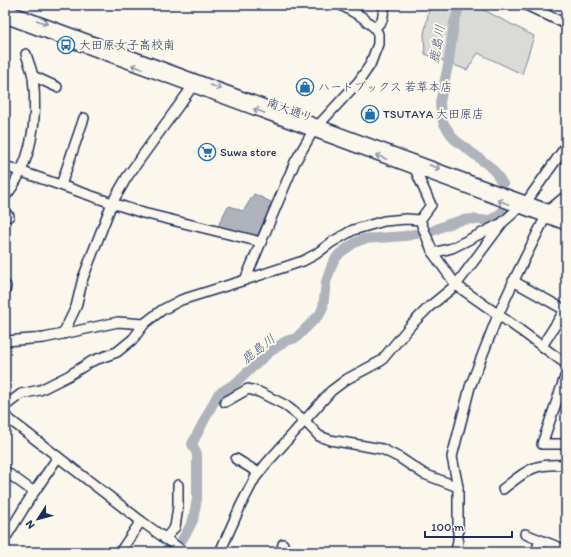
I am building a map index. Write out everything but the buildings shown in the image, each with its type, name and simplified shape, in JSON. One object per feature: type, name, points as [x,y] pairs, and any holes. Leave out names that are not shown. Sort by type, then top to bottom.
[{"type":"street","points":[[245,280],[295,162],[316,128],[359,81],[370,66],[378,44],[378,34],[375,28],[362,17],[341,5]]},
{"type":"street","points":[[375,28],[382,20],[385,5]]},
{"type":"street","points":[[526,5],[566,24]]},
{"type":"street","name":"南大通り","points":[[5,9],[195,83],[316,128],[527,201],[566,225]]},
{"type":"street","name":"南大通り","points":[[5,18],[195,83]]},
{"type":"street","points":[[5,197],[21,171],[29,149],[34,127],[33,76],[26,54]]},
{"type":"street","points":[[33,76],[57,88]]},
{"type":"street","points":[[63,334],[76,307],[83,278],[112,203],[128,177],[195,83]]},
{"type":"street","points":[[61,185],[84,118]]},
{"type":"street","name":"南大通り","points":[[316,128],[415,169],[520,208],[547,214],[566,216]]},
{"type":"street","points":[[433,253],[452,248],[503,222],[527,201],[566,146]]},
{"type":"street","points":[[5,166],[112,203],[261,242]]},
{"type":"street","points":[[415,169],[431,205],[420,220]]},
{"type":"street","points":[[456,552],[458,540],[458,487],[452,457],[470,387],[513,281],[547,214],[566,196]]},
{"type":"street","points":[[5,406],[21,394],[40,390],[68,376],[92,361],[117,352],[133,338],[144,324],[162,310],[181,300],[303,261],[353,230],[384,221],[406,219],[420,220]]},
{"type":"street","points":[[420,220],[433,253],[456,285],[566,364]]},
{"type":"street","points":[[220,552],[241,505],[259,473],[304,420],[331,391],[347,379],[381,361],[420,316],[456,285],[503,222]]},
{"type":"street","points":[[513,281],[565,310],[542,346]]},
{"type":"street","points":[[5,285],[5,291]]},
{"type":"street","points":[[5,341],[44,338],[118,322],[144,324]]},
{"type":"street","points":[[566,374],[542,444],[566,444]]},
{"type":"street","points":[[225,402],[248,389],[259,392],[285,405],[304,420],[319,436],[330,440],[382,449],[400,458],[424,474],[458,487]]},
{"type":"street","points":[[5,416],[141,521],[184,552]]},
{"type":"street","points":[[5,539],[58,457]]},
{"type":"street","points":[[236,459],[259,473]]},
{"type":"street","points":[[503,489],[528,470],[539,465],[566,465]]},
{"type":"street","points":[[5,471],[34,492]]},
{"type":"street","points":[[165,538],[175,527],[178,507],[178,485]]},
{"type":"street","points":[[120,552],[141,521]]},
{"type":"street","points":[[525,534],[566,550]]},
{"type":"street","points":[[536,552],[540,540]]},
{"type":"shaded area","points":[[430,5],[484,5],[482,9],[534,36],[522,74],[478,53],[467,70],[425,54],[424,34]]},
{"type":"shaded area","points":[[254,194],[271,202],[257,237],[219,227],[227,208],[230,206],[242,211],[244,210]]},
{"type":"waterway","name":"鹿島川","points":[[460,5],[454,23],[449,61],[440,102],[441,115],[444,124],[454,139],[488,165],[503,184]]},
{"type":"waterway","name":"鹿島川","points":[[430,232],[459,221],[469,219],[492,219],[503,211]]},
{"type":"waterway","name":"鹿島川","points":[[180,543],[193,520],[197,499],[197,454],[192,444],[218,394],[237,382],[271,351],[286,341],[296,338],[320,314],[323,307],[326,282],[333,262],[340,253],[356,242],[364,239],[405,236],[420,233]]},
{"type":"place","name":"大田原女子高校南","points":[[66,45]]},
{"type":"place","name":"ハートブックス 若草本店","points":[[305,87]]},
{"type":"place","name":"TSUTAYA 大田原店","points":[[370,114]]},
{"type":"place","name":"Suwa store","points":[[207,152]]}]
